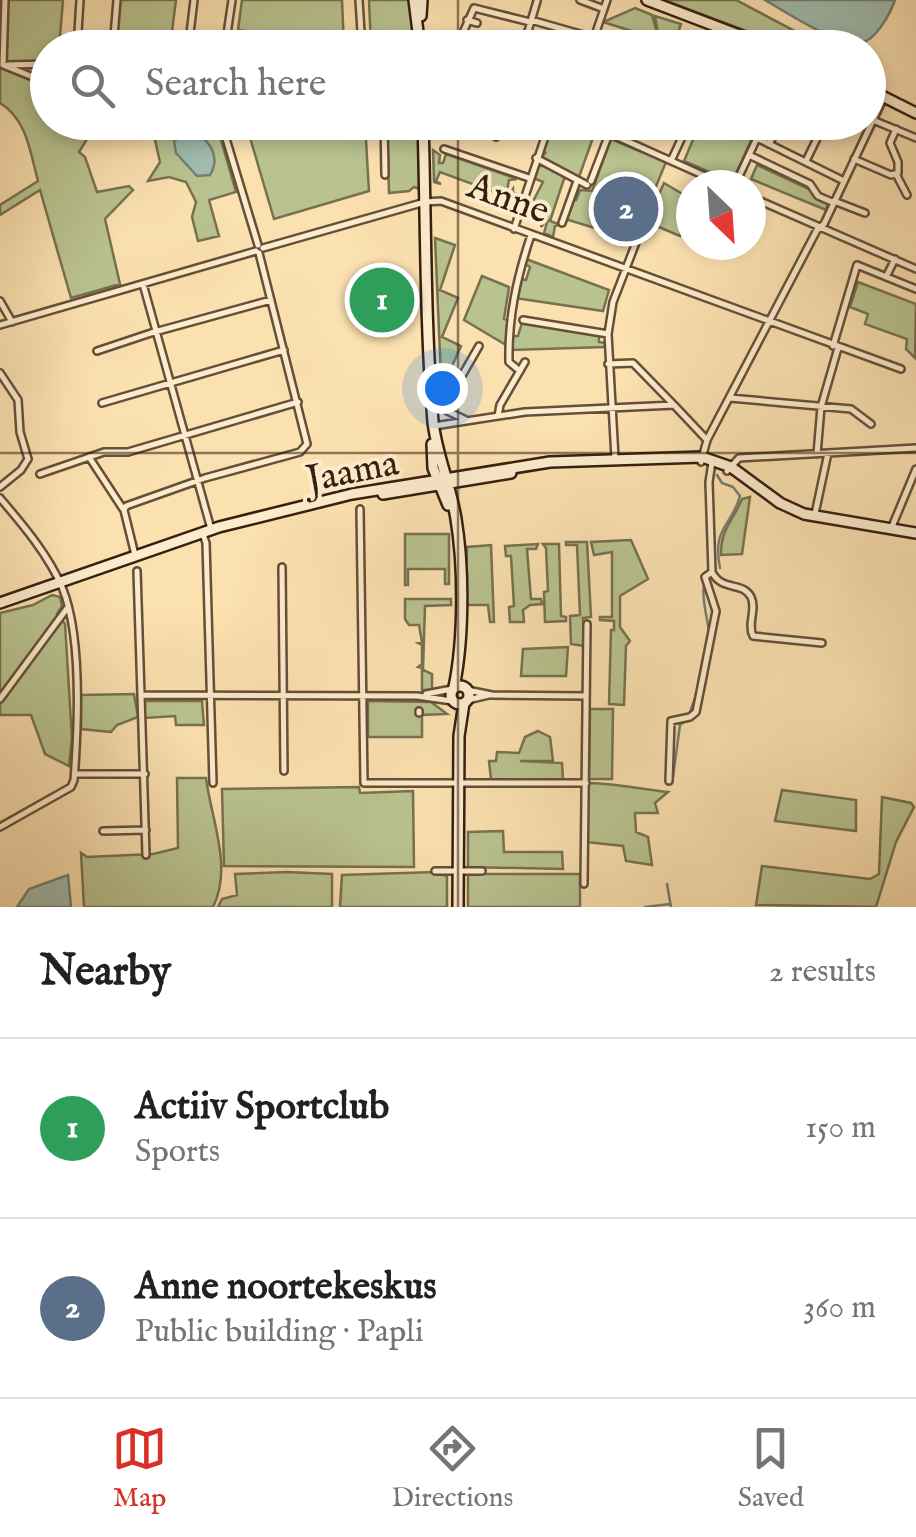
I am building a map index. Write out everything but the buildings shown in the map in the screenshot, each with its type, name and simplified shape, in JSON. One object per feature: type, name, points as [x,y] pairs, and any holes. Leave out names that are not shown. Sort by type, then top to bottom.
[{"type":"main road","points":[[419,0],[421,30]]},
{"type":"main road","points":[[419,0],[420,30]]},
{"type":"main road","points":[[647,0],[728,30]]},
{"type":"main road","points":[[886,99],[916,113]]},
{"type":"main road","points":[[423,140],[432,404],[441,482],[457,526]]},
{"type":"main road","name":"Jaama","points":[[0,606],[205,532],[353,499],[550,462],[615,458],[707,461]]},
{"type":"main road","name":"Jaama","points":[[61,585],[205,532],[312,503],[441,482],[464,482],[551,465],[707,461],[732,471],[792,509],[815,517],[916,534]]},
{"type":"main road","points":[[441,482],[453,505],[457,526],[458,907]]},
{"type":"main road","points":[[453,505],[464,482]]},
{"type":"street","points":[[2,65],[5,0]]},
{"type":"street","points":[[78,30],[80,0]]},
{"type":"street","points":[[115,30],[117,0]]},
{"type":"street","points":[[190,30],[194,0]]},
{"type":"street","points":[[228,30],[232,0]]},
{"type":"street","points":[[359,0],[361,30]]},
{"type":"street","points":[[470,0],[474,8]]},
{"type":"street","points":[[580,0],[604,9]]},
{"type":"street","points":[[596,30],[607,0]]},
{"type":"street","points":[[528,30],[537,1]]},
{"type":"street","points":[[463,30],[474,8]]},
{"type":"street","points":[[474,8],[565,30]]},
{"type":"street","points":[[467,20],[477,23]]},
{"type":"street","points":[[2,65],[30,64]]},
{"type":"street","points":[[2,65],[30,76]]},
{"type":"street","points":[[886,125],[916,138]]},
{"type":"street","points":[[896,129],[890,143],[899,167],[896,174],[906,195]]},
{"type":"street","points":[[124,510],[131,503],[303,448],[307,436],[227,140]]},
{"type":"street","points":[[384,140],[385,175]]},
{"type":"street","points":[[514,228],[543,140]]},
{"type":"street","points":[[536,158],[577,181],[589,183],[607,140]]},
{"type":"street","points":[[623,140],[691,170]]},
{"type":"street","points":[[671,161],[681,140]]},
{"type":"street","points":[[742,170],[756,140]]},
{"type":"street","points":[[761,140],[843,180]]},
{"type":"street","points":[[769,144],[771,140]]},
{"type":"street","points":[[806,161],[816,140]]},
{"type":"street","points":[[822,643],[752,636],[749,630],[753,603],[749,594],[722,584],[712,572],[707,440],[864,140]]},
{"type":"street","points":[[444,149],[529,178]]},
{"type":"street","points":[[749,155],[810,184],[818,196],[866,214]]},
{"type":"street","points":[[854,159],[896,174]]},
{"type":"street","points":[[562,224],[577,181]]},
{"type":"street","name":"Anne","points":[[0,325],[425,202],[441,202],[901,369]]},
{"type":"street","points":[[766,204],[916,269]]},
{"type":"street","points":[[615,458],[608,334],[624,270],[642,227]]},
{"type":"street","points":[[520,371],[509,362],[508,339],[516,281],[531,235]]},
{"type":"street","points":[[886,277],[895,260]]},
{"type":"street","points":[[817,454],[820,406],[857,265],[916,290]]},
{"type":"street","points":[[143,284],[198,480],[205,532],[213,783]]},
{"type":"street","points":[[97,351],[271,300]]},
{"type":"street","points":[[0,301],[12,322]]},
{"type":"street","points":[[522,320],[608,334]]},
{"type":"street","points":[[444,407],[479,346]]},
{"type":"street","points":[[102,403],[284,350]]},
{"type":"street","points":[[498,416],[525,362]]},
{"type":"street","points":[[608,364],[632,363],[707,440]]},
{"type":"street","points":[[0,373],[18,400],[20,432],[28,459],[26,466],[0,487]]},
{"type":"street","points":[[730,398],[851,409],[871,424]]},
{"type":"street","points":[[40,474],[113,450],[128,452],[298,402]]},
{"type":"street","points":[[432,404],[444,407],[457,420]]},
{"type":"street","points":[[434,426],[498,416],[674,405]]},
{"type":"street","points":[[732,471],[739,458],[916,448]]},
{"type":"street","points":[[815,517],[828,454]]},
{"type":"street","points":[[89,458],[124,510],[135,555]]},
{"type":"street","points":[[891,529],[916,468]]},
{"type":"street","points":[[0,498],[61,585],[68,607],[77,712],[75,774],[66,792],[0,827]]},
{"type":"street","points":[[360,508],[364,783],[586,783]]},
{"type":"street","points":[[282,567],[284,771]]},
{"type":"street","points":[[138,571],[146,854]]},
{"type":"street","points":[[669,782],[671,721],[696,712],[706,674],[716,610],[704,577],[712,572]]},
{"type":"street","points":[[0,699],[68,607]]},
{"type":"street","points":[[584,884],[587,624]]},
{"type":"street","points":[[141,693],[586,696]]},
{"type":"street","points":[[417,696],[459,695]]},
{"type":"street","points":[[75,774],[145,774]]},
{"type":"street","points":[[103,831],[146,830]]},
{"type":"street","points":[[436,870],[482,871]]},
{"type":"green space","points":[[7,0],[63,0],[60,30],[30,30],[30,62],[5,63]]},
{"type":"green space","points":[[120,0],[176,0],[172,30],[117,30]]},
{"type":"green space","points":[[242,0],[342,0],[343,30],[238,30]]},
{"type":"green space","points":[[369,0],[411,0],[414,30],[370,30]]},
{"type":"green space","points":[[664,0],[736,0],[793,30],[744,30]]},
{"type":"green space","points":[[635,8],[652,15],[656,30],[628,30],[603,22]]},
{"type":"green space","points":[[655,16],[681,24],[679,30],[657,30]]},
{"type":"green space","points":[[30,67],[30,140],[86,140],[79,152],[85,157],[97,192],[129,186],[133,190],[105,219],[120,284],[71,298],[40,190],[0,215],[0,205],[38,181],[22,127],[0,103],[0,68]]},
{"type":"green space","points":[[155,140],[221,140],[236,192],[209,200],[219,236],[198,241],[192,217],[196,202],[186,182],[169,177],[148,181],[160,162]]},
{"type":"green space","points":[[251,140],[366,140],[369,191],[274,219]]},
{"type":"green space","points":[[387,140],[419,140],[419,189],[389,193]]},
{"type":"green space","points":[[548,140],[592,140],[579,177],[540,159],[546,152],[539,157]]},
{"type":"green space","points":[[611,140],[666,162],[634,240],[565,219],[580,190],[592,191]]},
{"type":"green space","points":[[693,140],[751,140],[737,170],[705,170],[684,161]]},
{"type":"green space","points":[[433,150],[440,155],[439,163],[443,163],[446,154],[517,179],[509,180],[507,191],[513,189],[513,193],[520,195],[515,210],[508,208],[514,209],[516,200],[440,172],[436,181],[441,184],[434,182]]},
{"type":"green space","points":[[536,162],[565,176],[550,221],[562,221],[559,225],[555,226],[553,237],[544,233],[548,219],[541,227],[543,218],[527,213],[543,182],[531,177]]},
{"type":"green space","points":[[757,165],[811,190],[828,203],[826,210],[766,185],[766,170],[755,170]]},
{"type":"green space","points":[[664,183],[676,190],[676,234],[647,222]]},
{"type":"green space","points":[[435,238],[455,245],[440,290],[458,298],[442,337],[461,346],[444,384],[454,389],[442,401]]},
{"type":"green space","points":[[526,259],[609,290],[603,311],[515,298],[520,279],[526,280],[530,267],[525,264]]},
{"type":"green space","points":[[482,276],[509,287],[504,319],[509,320],[506,345],[464,320]]},
{"type":"green space","points":[[858,282],[916,304],[915,358],[906,349],[907,339],[865,324],[868,314],[850,307]]},
{"type":"green space","points":[[522,323],[599,335],[599,342],[605,343],[605,347],[511,350],[511,336],[518,336]]},
{"type":"green space","points":[[750,497],[742,554],[721,555],[728,526],[742,499]]},
{"type":"green space","points":[[405,534],[449,534],[449,584],[445,584],[445,569],[408,569],[405,585]]},
{"type":"green space","points":[[631,540],[648,579],[620,596],[620,627],[630,641],[626,646],[624,705],[609,704],[614,621],[600,617],[612,617],[612,552],[594,555],[591,542]]},
{"type":"green space","points":[[566,542],[587,542],[591,617],[583,618],[584,646],[571,644],[570,616],[580,615],[577,545]]},
{"type":"green space","points":[[538,544],[536,549],[527,549],[531,599],[541,599],[542,604],[523,610],[524,622],[510,622],[509,607],[514,606],[511,556],[506,556],[505,546]]},
{"type":"green space","points":[[543,544],[559,544],[561,616],[566,621],[545,622],[544,592],[548,591]]},
{"type":"green space","points":[[491,545],[494,622],[490,622],[488,605],[466,605],[467,547]]},
{"type":"green space","points":[[52,595],[60,597],[62,606],[57,614],[65,624],[72,739],[69,766],[45,754],[31,715],[0,715],[0,613],[33,605]]},
{"type":"green space","points":[[405,599],[451,599],[451,605],[425,606],[423,670],[432,674],[432,690],[422,690],[419,625],[409,625],[405,619]]},
{"type":"green space","points":[[568,647],[566,676],[521,676],[523,649]]},
{"type":"green space","points":[[134,694],[138,717],[117,725],[111,732],[81,729],[81,695]]},
{"type":"green space","points":[[144,701],[202,701],[204,725],[176,725],[175,716],[145,718]]},
{"type":"green space","points":[[368,701],[431,702],[447,714],[422,715],[422,737],[368,737]]},
{"type":"green space","points":[[590,709],[613,709],[612,779],[589,779]]},
{"type":"green space","points":[[538,731],[550,737],[553,761],[520,761],[562,763],[563,781],[491,779],[489,761],[496,761],[497,752],[519,753],[525,737]]},
{"type":"green space","points":[[177,778],[206,778],[221,859],[219,892],[213,907],[84,907],[81,853],[87,857],[153,854],[178,848]]},
{"type":"green space","points":[[586,783],[668,792],[655,803],[658,813],[635,813],[636,832],[648,837],[652,865],[626,861],[623,846],[585,842]]},
{"type":"green space","points":[[359,787],[360,793],[413,791],[414,867],[224,866],[222,789]]},
{"type":"green space","points":[[782,790],[856,800],[856,831],[775,821]]},
{"type":"green space","points":[[882,797],[914,807],[896,842],[876,907],[756,905],[762,866],[870,879],[879,874]]},
{"type":"green space","points":[[503,831],[504,852],[562,852],[563,869],[468,867],[468,832]]},
{"type":"green space","points":[[435,872],[447,876],[447,907],[340,907],[342,875]]},
{"type":"green space","points":[[235,874],[332,874],[332,907],[218,907],[222,899],[237,895]]},
{"type":"green space","points":[[468,874],[580,874],[580,907],[468,907]]},
{"type":"shaded area","points":[[765,0],[895,0],[878,30],[818,30]]},
{"type":"shaded area","points":[[174,141],[208,143],[214,155],[210,175],[197,176],[176,153]]},
{"type":"shaded area","points":[[68,875],[71,907],[17,907],[29,889]]},
{"type":"waterway","points":[[717,475],[740,496],[720,536],[720,568]]},
{"type":"waterway","points":[[704,586],[709,633]]},
{"type":"waterway","points":[[690,712],[698,690]]},
{"type":"waterway","points":[[673,777],[680,725],[685,721]]},
{"type":"waterway","points":[[667,884],[671,907]]},
{"type":"waterway","points":[[645,907],[670,904]]},
{"type":"place","name":"Anne noortekeskus","points":[[626,209]]},
{"type":"place","name":"Actiiv Sportclub","points":[[382,300]]}]
